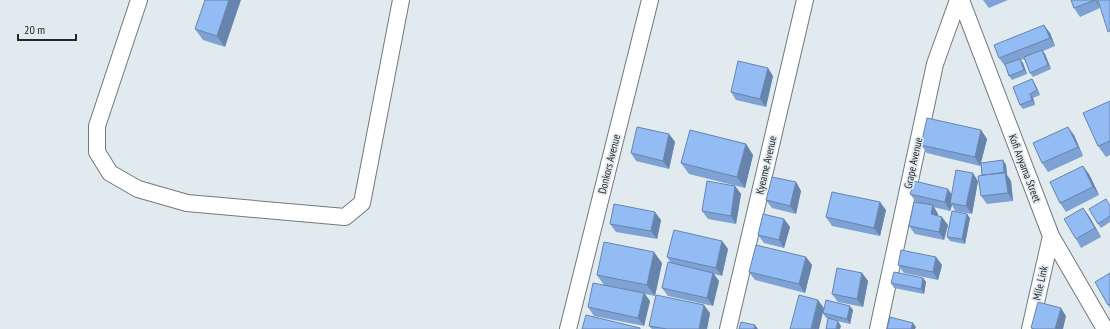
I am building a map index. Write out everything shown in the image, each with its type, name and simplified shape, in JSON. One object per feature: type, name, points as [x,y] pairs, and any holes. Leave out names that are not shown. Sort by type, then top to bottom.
[{"type":"street","points":[[139,0],[97,126],[97,152],[110,173],[138,189],[187,203],[345,217],[362,203],[401,0]]},
{"type":"street","name":"Donkors Avenue","points":[[568,329],[650,0]]},
{"type":"street","name":"Kyeame Avenue","points":[[728,329],[805,0]]},
{"type":"street","name":"Kofi Anyama Street","points":[[959,0],[1051,236],[1105,329]]},
{"type":"street","name":"Grape Avenue","points":[[878,329],[935,64],[959,0]]},
{"type":"street","name":"Mile Link","points":[[1030,329],[1051,236]]},
{"type":"building","points":[[205,0],[229,0],[217,36],[195,29]]},
{"type":"building","points":[[1071,0],[1095,0],[1074,8]]},
{"type":"building","points":[[1098,0],[1110,0],[1110,31],[1108,32]]},
{"type":"building","points":[[1044,25],[1050,38],[999,58],[994,45]]},
{"type":"building","points":[[1042,50],[1048,65],[1030,73],[1024,57]]},
{"type":"building","points":[[1020,59],[1024,70],[1009,76],[1005,64]]},
{"type":"building","points":[[738,61],[768,68],[760,99],[731,92]]},
{"type":"building","points":[[1032,79],[1037,90],[1030,94],[1032,100],[1020,105],[1013,87]]},
{"type":"building","points":[[1110,101],[1110,141],[1098,146],[1083,113]]},
{"type":"building","points":[[927,118],[981,130],[975,157],[921,145]]},
{"type":"building","points":[[637,127],[669,134],[663,161],[631,153]]},
{"type":"building","points":[[1068,127],[1078,147],[1042,163],[1033,143]]},
{"type":"building","points":[[690,130],[746,144],[737,177],[681,163]]},
{"type":"building","points":[[1003,160],[1004,173],[982,175],[981,163]]},
{"type":"building","points":[[1083,166],[1093,187],[1060,203],[1050,182]]},
{"type":"building","points":[[956,170],[973,173],[966,206],[950,203]]},
{"type":"building","points":[[1005,172],[1008,193],[981,196],[978,176]]},
{"type":"building","points":[[772,177],[796,182],[790,206],[766,200]]},
{"type":"building","points":[[707,181],[735,186],[731,216],[702,211]]},
{"type":"building","points":[[914,181],[948,189],[945,202],[910,194]]},
{"type":"building","points":[[832,192],[880,202],[874,228],[826,217]]},
{"type":"building","points":[[1106,199],[1110,206],[1110,216],[1098,224],[1089,209]]},
{"type":"building","points":[[914,202],[933,205],[931,214],[942,217],[939,232],[909,226]]},
{"type":"building","points":[[614,204],[655,212],[651,231],[610,224]]},
{"type":"building","points":[[1083,208],[1095,228],[1076,239],[1064,219]]},
{"type":"building","points":[[952,211],[967,214],[962,239],[947,237]]},
{"type":"building","points":[[763,214],[784,219],[779,240],[758,235]]},
{"type":"building","points":[[674,230],[722,241],[716,268],[667,257]]},
{"type":"building","points":[[604,242],[654,252],[647,285],[597,275]]},
{"type":"building","points":[[756,245],[806,257],[799,284],[749,272]]},
{"type":"building","points":[[901,250],[936,257],[933,272],[898,265]]},
{"type":"building","points":[[668,262],[713,273],[707,298],[662,288]]},
{"type":"building","points":[[837,268],[862,273],[857,299],[832,294]]},
{"type":"building","points":[[894,272],[923,278],[921,289],[891,283]]},
{"type":"building","points":[[1110,273],[1110,304],[1108,305],[1095,282]]},
{"type":"building","points":[[593,283],[644,293],[638,318],[588,307]]},
{"type":"building","points":[[656,295],[704,305],[699,329],[667,329],[649,326]]},
{"type":"building","points":[[799,295],[818,300],[811,329],[790,329]]},
{"type":"building","points":[[826,300],[850,306],[847,319],[823,313]]},
{"type":"building","points":[[1038,302],[1061,308],[1055,329],[1031,328]]},
{"type":"building","points":[[586,315],[640,328],[640,329],[582,329]]},
{"type":"building","points":[[890,317],[913,323],[911,329],[887,329]]},
{"type":"building","points":[[828,318],[838,321],[836,329],[826,329]]},
{"type":"building","points":[[741,322],[755,325],[754,329],[739,329]]}]
